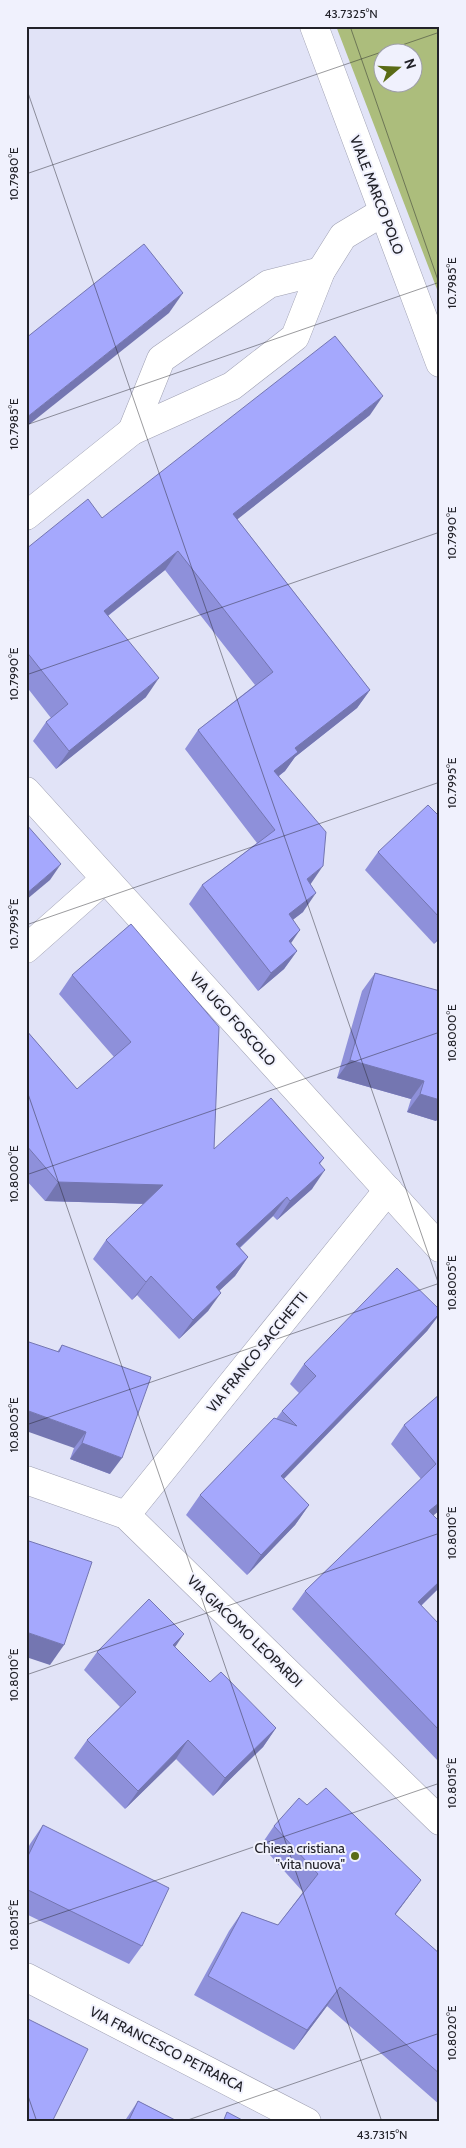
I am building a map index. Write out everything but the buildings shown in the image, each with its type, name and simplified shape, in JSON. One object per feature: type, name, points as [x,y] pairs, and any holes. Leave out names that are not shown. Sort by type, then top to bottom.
[{"type":"street","name":"VIALE MARCO POLO","points":[[314,26],[440,363]]},
{"type":"street","points":[[26,516],[132,431],[232,386],[295,337],[321,271],[343,236],[383,212]]},
{"type":"street","points":[[132,431],[161,359],[269,284],[321,271]]},
{"type":"street","name":"VIA UGO FOSCOLO","points":[[26,791],[440,1248]]},
{"type":"street","points":[[26,949],[105,879]]},
{"type":"street","name":"VIA FRANCO SACCHETTI","points":[[126,1515],[388,1190]]},
{"type":"street","name":"VIA GIACOMO LEOPARDI","points":[[26,1480],[126,1515],[440,1821]]},
{"type":"street","name":"VIA FRANCESCO PETRARCA","points":[[26,1977],[307,2122]]},
{"type":"green space","points":[[336,26],[440,26],[440,297]]},
{"type":"place","name":"Chiesa cristiana \"vita nuova\"","points":[[355,1856]]}]
